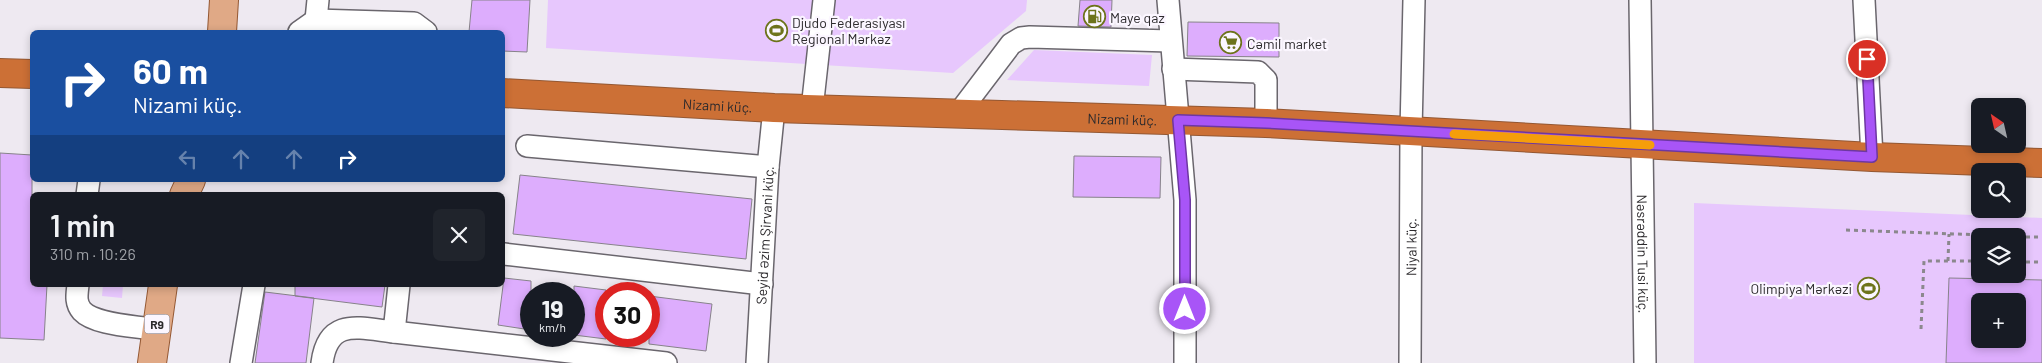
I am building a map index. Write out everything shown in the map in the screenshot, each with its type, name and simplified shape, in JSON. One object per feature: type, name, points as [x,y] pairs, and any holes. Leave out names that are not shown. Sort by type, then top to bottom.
[{"type":"highway","points":[[0,73],[30,74]]},
{"type":"highway","name":"Nizami küç.","points":[[505,93],[774,108],[1266,123],[1872,157],[2042,163]]},
{"type":"main road","points":[[222,30],[224,0]]},
{"type":"main road","name":"R9","points":[[152,363],[163,287]]},
{"type":"street","points":[[812,109],[824,0]]},
{"type":"street","points":[[1168,0],[1185,200],[1185,363]]},
{"type":"street","name":"Niyal küç.","points":[[1410,363],[1411,132],[1414,0]]},
{"type":"street","name":"Nəsrəddin Tusi küç.","points":[[1640,0],[1644,363]]},
{"type":"street","points":[[1864,0],[1872,157]]},
{"type":"street","points":[[301,30],[317,10],[414,23],[423,30]]},
{"type":"street","points":[[958,114],[1011,44],[1021,38],[1170,41]]},
{"type":"street","points":[[1173,69],[1258,72],[1266,80],[1266,123]]},
{"type":"street","name":"Seyid Əzim Şirvani küç.","points":[[758,363],[768,167],[774,108]]},
{"type":"street","points":[[527,146],[768,167]]},
{"type":"street","points":[[505,254],[762,284]]},
{"type":"street","points":[[78,287],[76,299],[81,310],[92,319],[156,330]]},
{"type":"street","points":[[241,363],[254,287]]},
{"type":"street","points":[[394,332],[399,287]]},
{"type":"street","points":[[322,363],[324,350],[333,334],[351,327],[666,363]]},
{"type":"path","points":[[1846,230],[1971,235]]},
{"type":"path","points":[[1948,261],[1950,234]]},
{"type":"path","points":[[2026,236],[2042,237]]},
{"type":"path","points":[[1921,329],[1924,261],[1971,261]]},
{"type":"path","points":[[2026,262],[2042,262]]},
{"type":"shaded area","name":"Djudo Federasiyası Regional Mərkəz","points":[[548,0],[1027,0],[1026,11],[953,73],[546,48]]},
{"type":"shaded area","points":[[1034,50],[1152,55],[1149,86],[1007,80]]},
{"type":"shaded area","name":"Olimpiya Mərkəzi","points":[[1694,203],[1971,215],[1971,218],[2042,218],[2042,363],[1694,363]]},
{"type":"shaded area","points":[[103,287],[123,287],[122,298],[102,296]]},
{"type":"building","points":[[472,0],[530,0],[527,52],[505,51],[505,30],[469,30]]},
{"type":"building","points":[[1080,0],[1112,0],[1111,27],[1078,26]]},
{"type":"building","points":[[1188,22],[1279,23],[1279,57],[1187,56]]},
{"type":"building","points":[[0,153],[30,155],[32,192],[30,192],[30,287],[47,287],[44,340],[0,338]]},
{"type":"building","points":[[1074,156],[1161,157],[1160,198],[1073,197]]},
{"type":"building","points":[[520,175],[752,199],[746,259],[513,234]]},
{"type":"building","points":[[505,278],[531,281],[520,282],[520,328],[498,325]]},
{"type":"building","points":[[1949,278],[1971,278],[1971,283],[2026,283],[2026,280],[2042,280],[2042,363],[1946,363]]},
{"type":"building","points":[[295,287],[385,287],[382,307],[295,296]]},
{"type":"building","points":[[585,287],[595,289],[595,338],[585,336]]},
{"type":"building","points":[[265,292],[314,298],[306,363],[255,363]]},
{"type":"building","points":[[660,297],[712,304],[706,351],[660,345]]},
{"type":"slow traffic","points":[[1454,134],[1650,145]]},
{"type":"place","name":"Maye qaz","points":[[1094,17]]},
{"type":"place","name":"Djudo Federasiyası Regional Mərkəz","points":[[776,30]]},
{"type":"place","name":"Cəmil market","points":[[1231,43]]},
{"type":"place","name":"Olimpiya Mərkəzi","points":[[1868,288]]},
{"type":"route","points":[[1185,309],[1185,200],[1178,120],[1266,123],[1872,157],[1867,59]]}]
